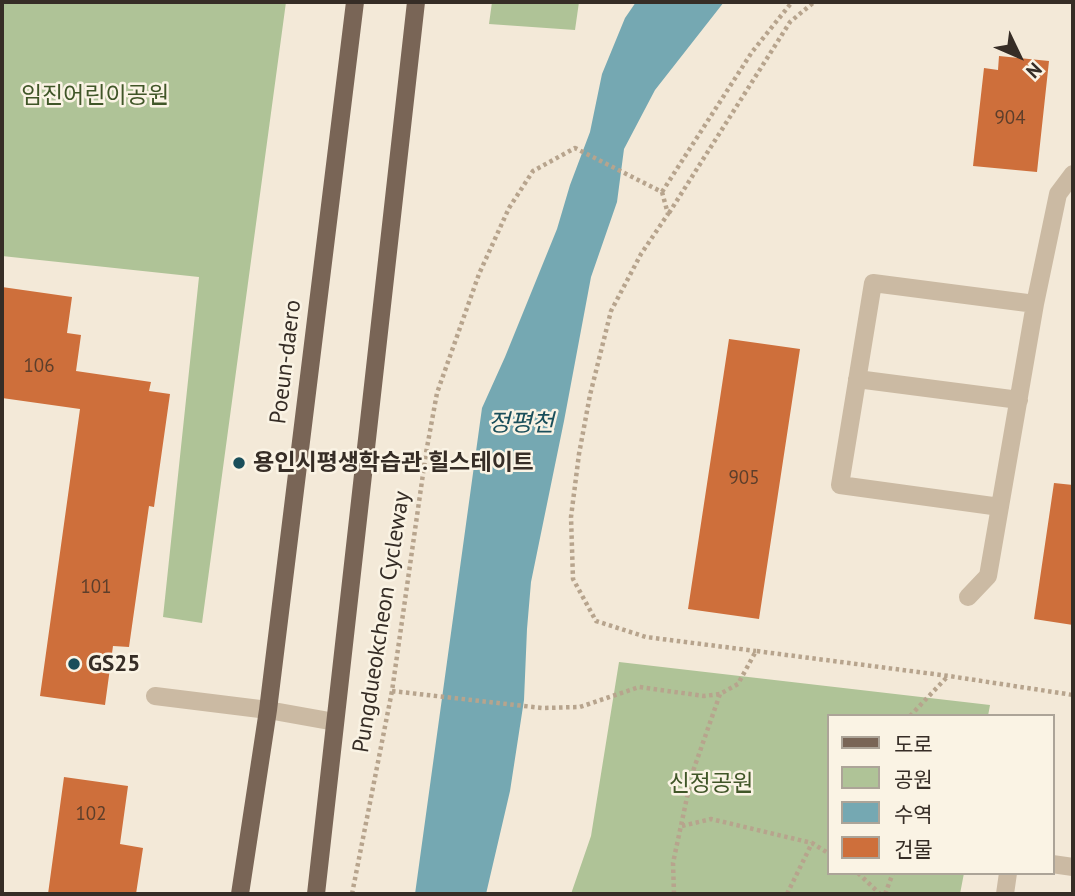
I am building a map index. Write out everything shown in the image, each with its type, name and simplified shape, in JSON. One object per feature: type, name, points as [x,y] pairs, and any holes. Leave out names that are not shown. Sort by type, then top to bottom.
[{"type":"main road","name":"Poeun-daero","points":[[240,894],[268,710],[355,2]]},
{"type":"main road","points":[[316,894],[416,2]]},
{"type":"street","points":[[968,597],[989,576],[1035,304],[1058,194],[1073,174]]},
{"type":"street","points":[[1000,507],[840,485],[873,284],[1035,304]]},
{"type":"street","points":[[858,379],[1019,400]]},
{"type":"street","points":[[155,696],[268,710],[335,722]]},
{"type":"street","points":[[1054,864],[1073,867]]},
{"type":"street","points":[[1005,894],[1008,875]]},
{"type":"path","points":[[668,215],[662,192],[752,52],[792,2]]},
{"type":"path","points":[[814,2],[790,22],[641,254],[611,311],[590,395],[579,454],[571,517],[573,579],[596,621],[646,637],[949,676],[1073,695]]},
{"type":"path","name":"Pungdueokcheon Cycleway","points":[[352,894],[392,691],[426,453],[438,393],[479,274],[509,208],[533,171],[575,148],[662,192]]},
{"type":"path","points":[[392,691],[542,708],[580,707],[639,687],[704,696],[720,694],[738,684],[756,651]]},
{"type":"path","points":[[912,714],[949,676]]},
{"type":"path","points":[[674,894],[673,863],[692,774],[720,694]]},
{"type":"path","points":[[681,826],[711,819],[812,843],[827,852]]},
{"type":"path","points":[[787,894],[812,843]]},
{"type":"path","points":[[860,875],[882,894],[892,875]]},
{"type":"green space","name":"임진어린이공원","points":[[2,2],[286,2],[202,623],[163,617],[199,277],[2,256]]},
{"type":"green space","points":[[492,2],[579,2],[575,30],[489,24]]},
{"type":"green space","name":"신정공원","points":[[619,662],[990,705],[988,714],[827,714],[827,875],[964,875],[960,894],[571,894],[591,836]]},
{"type":"water","name":"정평천","points":[[636,2],[724,2],[655,90],[624,149],[617,202],[591,277],[531,582],[524,700],[510,791],[486,894],[415,894],[482,408],[557,229],[590,132],[602,74],[625,18]]},
{"type":"building","points":[[999,56],[1049,61],[1037,172],[973,166],[984,68],[998,70]]},
{"type":"building","points":[[2,287],[72,297],[67,333],[81,335],[76,371],[151,382],[149,391],[170,394],[154,507],[149,506],[129,647],[113,646],[105,705],[40,696],[80,409],[2,398]]},
{"type":"building","points":[[729,339],[800,349],[759,619],[688,609]]},
{"type":"building","points":[[1054,483],[1073,485],[1073,625],[1034,619]]},
{"type":"building","points":[[64,777],[128,786],[120,844],[143,848],[136,894],[48,894]]},
{"type":"place","name":"용인시평생학습관.힐스테이트","points":[[239,463]]},
{"type":"place","name":"GS25","points":[[74,664]]}]
